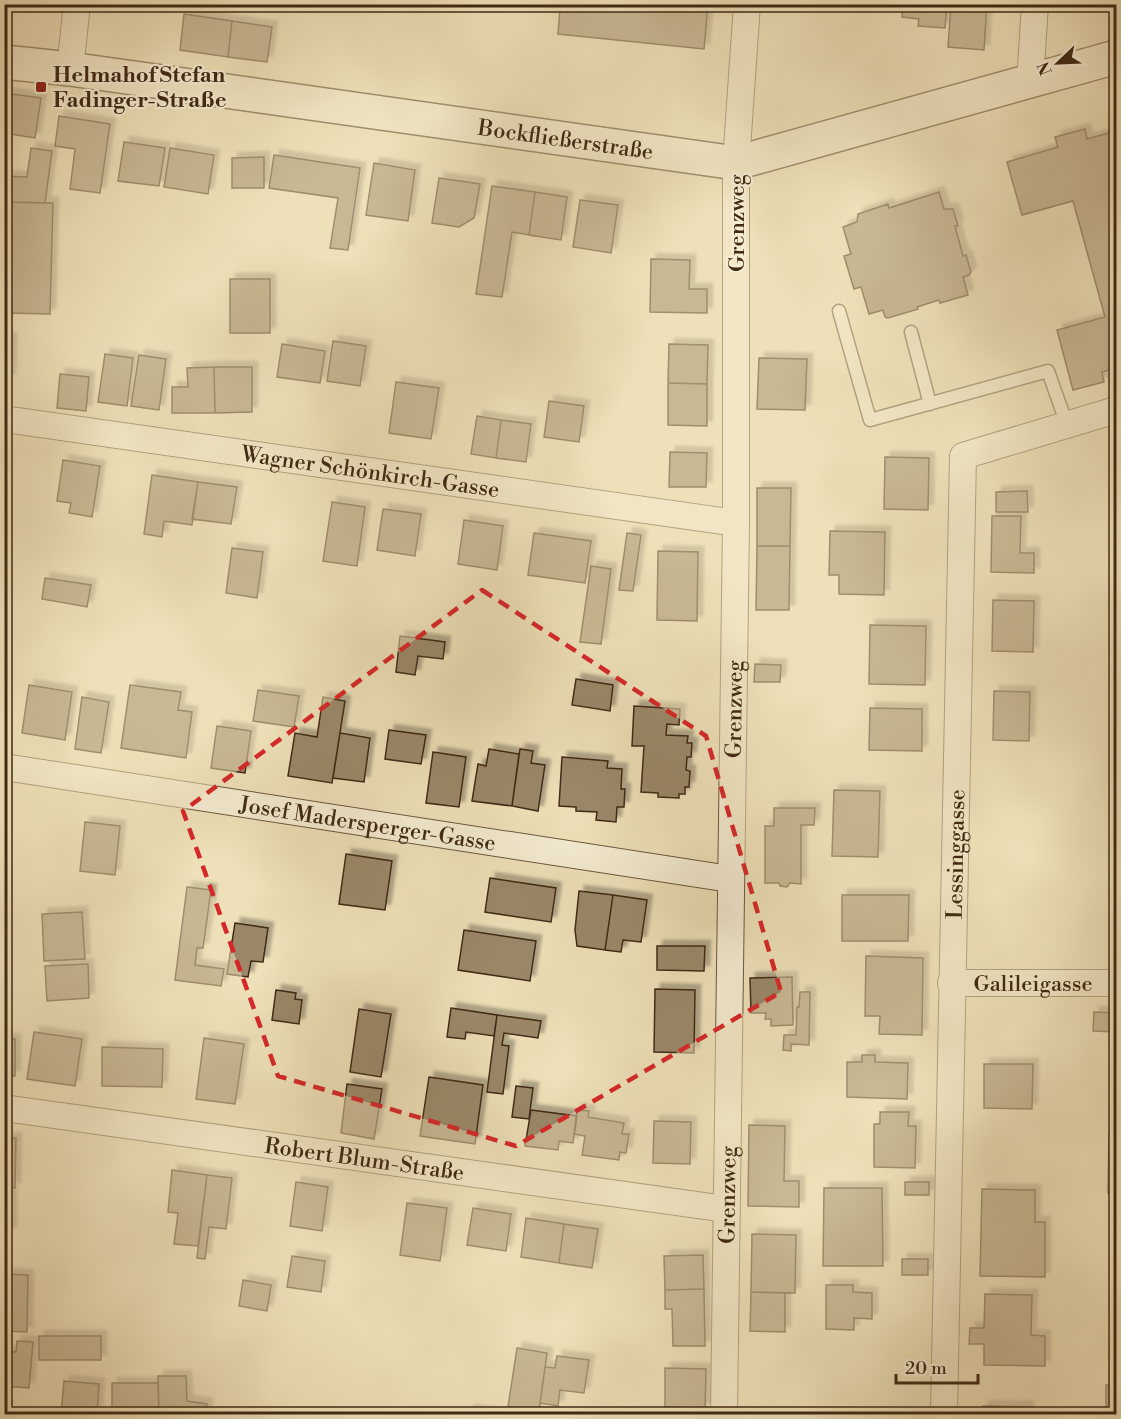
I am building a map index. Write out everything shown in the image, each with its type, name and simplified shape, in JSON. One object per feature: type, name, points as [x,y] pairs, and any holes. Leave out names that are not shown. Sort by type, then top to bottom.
[{"type":"main road","name":"Bockfließerstraße","points":[[4,62],[70,69],[736,163],[1030,83],[1116,57]]},
{"type":"street","points":[[70,69],[77,4]]},
{"type":"street","name":"Grenzweg","points":[[723,1414],[736,524],[736,163],[747,4]]},
{"type":"street","points":[[1030,83],[1035,4]]},
{"type":"street","name":"Lessinggasse","points":[[944,1414],[963,456],[1116,410]]},
{"type":"street","name":"Wagner Schönkirch-Gasse","points":[[4,419],[736,524]]},
{"type":"street","name":"Josef Madersperger-Gasse","points":[[4,767],[730,879]]},
{"type":"street","name":"Galileigasse","points":[[951,983],[1116,983]]},
{"type":"street","name":"Robert Blum-Straße","points":[[4,1108],[726,1209]]},
{"type":"lane","points":[[838,311],[870,420],[1048,371],[1067,425]]},
{"type":"lane","points":[[911,333],[930,404]]},
{"type":"highlighted area","points":[[482,590],[706,736],[781,992],[516,1146],[278,1076],[183,811]]},
{"type":"building","points":[[529,4],[708,4],[704,49],[558,34],[560,8]]},
{"type":"building","points":[[903,4],[947,4],[945,28],[918,26],[919,19],[902,17]]},
{"type":"building","points":[[951,4],[987,4],[984,50],[948,47]]},
{"type":"building","points":[[184,14],[232,21],[228,57],[180,50]]},
{"type":"building","points":[[232,21],[272,27],[267,62],[228,57]]},
{"type":"building","points":[[4,93],[41,98],[35,138],[4,133]]},
{"type":"building","points":[[59,116],[110,124],[100,193],[70,189],[75,149],[55,146]]},
{"type":"building","points":[[1085,129],[1087,139],[1109,133],[1113,149],[1116,148],[1116,368],[1102,372],[1104,382],[1073,390],[1057,330],[1105,317],[1073,201],[1022,215],[1007,162],[1058,147],[1055,137]]},
{"type":"building","points":[[124,142],[165,148],[159,186],[118,181]]},
{"type":"building","points":[[31,148],[52,151],[45,203],[4,202],[4,176],[27,177]]},
{"type":"building","points":[[170,148],[214,155],[208,194],[164,187]]},
{"type":"building","points":[[274,155],[360,168],[348,250],[330,248],[338,198],[269,188]]},
{"type":"building","points":[[264,157],[264,188],[232,188],[232,158]]},
{"type":"building","points":[[374,163],[415,170],[408,221],[366,215]]},
{"type":"building","points":[[439,178],[480,184],[474,218],[459,227],[432,223]]},
{"type":"building","points":[[492,186],[535,192],[529,235],[512,232],[502,297],[476,294]]},
{"type":"building","points":[[535,192],[567,197],[561,240],[529,235]]},
{"type":"building","points":[[939,192],[944,209],[953,209],[963,256],[966,255],[971,272],[963,277],[968,295],[940,303],[939,300],[888,318],[885,317],[883,310],[869,314],[861,287],[854,289],[844,256],[851,254],[843,227],[857,222],[858,214],[888,204],[889,208]]},
{"type":"building","points":[[580,200],[618,205],[611,253],[573,247]]},
{"type":"building","points":[[4,202],[53,203],[50,314],[4,313]]},
{"type":"building","points":[[651,259],[690,260],[689,289],[707,289],[707,313],[650,312]]},
{"type":"building","points":[[230,279],[270,279],[270,333],[230,333]]},
{"type":"building","points":[[4,338],[11,339],[10,379],[4,379]]},
{"type":"building","points":[[333,341],[366,346],[360,386],[327,381]]},
{"type":"building","points":[[282,344],[325,351],[320,383],[277,377]]},
{"type":"building","points":[[669,344],[708,345],[707,384],[668,383]]},
{"type":"building","points":[[105,354],[133,358],[127,406],[98,402]]},
{"type":"building","points":[[139,355],[166,359],[159,410],[131,406]]},
{"type":"building","points":[[759,358],[807,359],[805,410],[757,409]]},
{"type":"building","points":[[214,367],[215,413],[172,413],[172,387],[188,387],[187,368]]},
{"type":"building","points":[[214,367],[252,367],[252,412],[215,413]]},
{"type":"building","points":[[60,374],[89,377],[86,411],[57,408]]},
{"type":"building","points":[[396,382],[439,388],[431,439],[389,433]]},
{"type":"building","points":[[668,383],[707,384],[707,426],[668,425]]},
{"type":"building","points":[[549,401],[584,406],[579,442],[544,437]]},
{"type":"building","points":[[477,416],[501,420],[496,458],[471,454]]},
{"type":"building","points":[[501,420],[531,424],[526,462],[496,458]]},
{"type":"building","points":[[670,452],[707,453],[706,487],[669,487]]},
{"type":"building","points":[[885,457],[929,458],[928,510],[884,509]]},
{"type":"building","points":[[63,460],[100,466],[92,517],[69,513],[71,503],[57,501]]},
{"type":"building","points":[[152,475],[198,482],[192,525],[164,521],[162,537],[144,534]]},
{"type":"building","points":[[198,482],[237,487],[231,524],[192,519]]},
{"type":"building","points":[[757,488],[791,488],[790,546],[757,546]]},
{"type":"building","points":[[1027,491],[1028,512],[996,512],[996,492]]},
{"type":"building","points":[[332,502],[365,507],[357,566],[323,561]]},
{"type":"building","points":[[383,509],[421,514],[415,556],[377,550]]},
{"type":"building","points":[[992,516],[1021,516],[1020,553],[1034,553],[1034,573],[991,572]]},
{"type":"building","points":[[464,520],[503,526],[497,570],[458,564]]},
{"type":"building","points":[[830,531],[885,532],[884,595],[839,594],[839,575],[829,575]]},
{"type":"building","points":[[534,533],[591,541],[585,583],[528,575]]},
{"type":"building","points":[[627,533],[641,535],[633,591],[619,590]]},
{"type":"building","points":[[757,546],[790,546],[789,610],[756,610]]},
{"type":"building","points":[[232,548],[263,552],[257,598],[226,593]]},
{"type":"building","points":[[658,551],[698,552],[697,621],[657,620]]},
{"type":"building","points":[[591,566],[611,569],[601,644],[580,642]]},
{"type":"building","points":[[45,578],[91,585],[87,607],[42,599]]},
{"type":"building","points":[[993,600],[1034,601],[1033,652],[992,651]]},
{"type":"building","points":[[870,625],[926,626],[925,685],[869,684]]},
{"type":"building","points":[[400,636],[445,642],[443,659],[418,656],[415,675],[396,672]]},
{"type":"building","points":[[755,664],[781,665],[780,682],[754,682]]},
{"type":"building","points":[[576,679],[613,685],[610,711],[572,705]]},
{"type":"building","points":[[29,685],[72,692],[65,740],[22,733]]},
{"type":"building","points":[[130,685],[181,692],[178,710],[192,712],[186,758],[121,748]]},
{"type":"building","points":[[258,690],[299,696],[294,727],[253,721]]},
{"type":"building","points":[[994,691],[1030,692],[1029,741],[993,740]]},
{"type":"building","points":[[82,697],[109,702],[101,753],[75,749]]},
{"type":"building","points":[[323,697],[345,701],[332,783],[288,776],[295,733],[317,737]]},
{"type":"building","points":[[634,706],[680,709],[679,725],[667,724],[666,735],[688,736],[687,743],[692,743],[691,757],[687,757],[686,770],[690,771],[689,787],[685,787],[685,794],[679,794],[679,798],[658,797],[658,793],[641,792],[644,746],[632,746]]},
{"type":"building","points":[[870,708],[922,709],[922,751],[869,750]]},
{"type":"building","points":[[217,726],[251,731],[245,773],[211,768]]},
{"type":"building","points":[[389,730],[426,735],[421,764],[385,759]]},
{"type":"building","points":[[340,733],[370,738],[364,782],[333,778]]},
{"type":"building","points":[[489,749],[519,754],[512,806],[472,801],[478,764],[486,766]]},
{"type":"building","points":[[520,749],[533,751],[531,763],[545,765],[538,811],[512,806]]},
{"type":"building","points":[[433,752],[466,757],[459,807],[426,803]]},
{"type":"building","points":[[562,757],[608,761],[607,768],[622,769],[621,789],[625,789],[624,807],[617,807],[616,822],[596,820],[597,812],[576,811],[576,807],[559,806]]},
{"type":"building","points":[[834,790],[880,791],[878,857],[832,856]]},
{"type":"building","points":[[774,808],[815,808],[814,825],[801,825],[801,884],[790,883],[787,887],[780,886],[779,883],[765,883],[765,826],[774,826]]},
{"type":"building","points":[[85,822],[120,826],[115,875],[80,871]]},
{"type":"building","points":[[346,854],[392,861],[385,910],[339,904]]},
{"type":"building","points":[[490,878],[556,888],[551,922],[485,912]]},
{"type":"building","points":[[187,887],[211,890],[203,948],[197,948],[195,965],[224,969],[221,986],[175,980]]},
{"type":"building","points":[[579,891],[613,895],[605,950],[577,946],[575,930]]},
{"type":"building","points":[[613,895],[647,900],[641,942],[623,940],[621,952],[605,950]]},
{"type":"building","points":[[842,895],[909,895],[908,941],[842,941]]},
{"type":"building","points":[[82,912],[85,959],[44,961],[42,914]]},
{"type":"building","points":[[235,923],[268,928],[263,962],[251,961],[248,977],[227,974]]},
{"type":"building","points":[[464,930],[536,941],[530,981],[458,970]]},
{"type":"building","points":[[657,946],[705,946],[704,971],[657,970]]},
{"type":"building","points":[[866,956],[923,958],[922,1035],[879,1034],[880,1016],[865,1016]]},
{"type":"building","points":[[88,964],[89,998],[47,1001],[45,966]]},
{"type":"building","points":[[792,977],[793,1025],[771,1026],[771,1019],[765,1019],[766,1013],[751,1013],[750,978]]},
{"type":"building","points":[[655,989],[695,990],[694,1053],[654,1052]]},
{"type":"building","points":[[276,990],[296,993],[295,999],[302,1000],[299,1024],[272,1020]]},
{"type":"building","points":[[800,992],[810,992],[809,1045],[791,1044],[791,1051],[783,1050],[784,1035],[796,1035]]},
{"type":"building","points":[[451,1008],[497,1015],[494,1036],[466,1032],[465,1039],[447,1037]]},
{"type":"building","points":[[359,1009],[391,1014],[381,1077],[350,1072]]},
{"type":"building","points":[[1094,1012],[1116,1013],[1116,1032],[1093,1031]]},
{"type":"building","points":[[497,1015],[541,1021],[538,1038],[504,1033],[502,1045],[509,1046],[503,1094],[487,1092]]},
{"type":"building","points":[[34,1032],[82,1039],[75,1086],[27,1079]]},
{"type":"building","points":[[204,1038],[244,1044],[235,1104],[196,1099]]},
{"type":"building","points":[[4,1039],[15,1039],[15,1076],[4,1076]]},
{"type":"building","points":[[102,1047],[163,1049],[162,1087],[102,1086]]},
{"type":"building","points":[[862,1055],[875,1055],[875,1062],[908,1063],[907,1099],[847,1097],[847,1062],[862,1062]]},
{"type":"building","points":[[984,1064],[1033,1064],[1032,1109],[984,1108]]},
{"type":"building","points":[[429,1077],[483,1085],[475,1144],[420,1136]]},
{"type":"building","points":[[347,1084],[382,1089],[374,1139],[341,1133]]},
{"type":"building","points":[[516,1086],[533,1088],[529,1119],[512,1117]]},
{"type":"building","points":[[531,1110],[577,1116],[573,1143],[559,1141],[558,1150],[525,1146]]},
{"type":"building","points":[[577,1110],[589,1111],[588,1117],[624,1123],[622,1134],[629,1134],[626,1153],[620,1152],[619,1160],[582,1155],[585,1136],[574,1134]]},
{"type":"building","points":[[880,1112],[909,1112],[908,1126],[916,1126],[915,1168],[874,1167],[874,1124],[880,1124]]},
{"type":"building","points":[[654,1121],[691,1122],[690,1164],[653,1163]]},
{"type":"building","points":[[749,1125],[785,1126],[784,1181],[799,1181],[799,1207],[748,1206]]},
{"type":"building","points":[[1109,1133],[1116,1133],[1116,1193],[1108,1193]]},
{"type":"building","points":[[4,1138],[16,1138],[15,1188],[4,1188]]},
{"type":"building","points":[[172,1170],[207,1175],[198,1246],[174,1244],[178,1213],[168,1212]]},
{"type":"building","points":[[207,1175],[232,1178],[226,1229],[209,1227],[205,1259],[197,1258]]},
{"type":"building","points":[[296,1182],[328,1187],[322,1231],[290,1226]]},
{"type":"building","points":[[905,1182],[929,1182],[929,1195],[905,1195]]},
{"type":"building","points":[[824,1188],[882,1188],[883,1266],[823,1266]]},
{"type":"building","points":[[982,1189],[1035,1190],[1035,1222],[1045,1222],[1045,1277],[980,1276]]},
{"type":"building","points":[[4,1192],[11,1192],[11,1233],[4,1233]]},
{"type":"building","points":[[407,1203],[447,1208],[440,1261],[400,1255]]},
{"type":"building","points":[[473,1208],[511,1214],[506,1251],[467,1245]]},
{"type":"building","points":[[526,1218],[564,1224],[559,1263],[521,1257]]},
{"type":"building","points":[[564,1224],[598,1229],[592,1268],[559,1263]]},
{"type":"building","points":[[752,1234],[796,1235],[795,1293],[751,1292]]},
{"type":"building","points":[[703,1255],[704,1289],[665,1290],[664,1256]]},
{"type":"building","points":[[292,1256],[325,1261],[321,1292],[287,1287]]},
{"type":"building","points":[[902,1259],[928,1259],[928,1275],[902,1275]]},
{"type":"building","points":[[4,1274],[28,1275],[27,1332],[4,1331]]},
{"type":"building","points":[[243,1280],[271,1285],[267,1311],[239,1306]]},
{"type":"building","points":[[826,1285],[853,1285],[853,1292],[872,1293],[872,1319],[854,1318],[854,1330],[826,1329]]},
{"type":"building","points":[[704,1289],[705,1346],[673,1346],[672,1309],[665,1309],[665,1290]]},
{"type":"building","points":[[751,1292],[785,1293],[785,1332],[750,1331]]},
{"type":"building","points":[[985,1294],[1032,1295],[1031,1335],[1045,1336],[1045,1366],[984,1365],[984,1344],[969,1344],[970,1328],[984,1328]]},
{"type":"building","points":[[39,1336],[101,1336],[101,1360],[39,1360]]},
{"type":"building","points":[[17,1341],[33,1342],[29,1388],[4,1386],[4,1351],[16,1352]]},
{"type":"building","points":[[517,1348],[547,1353],[539,1411],[508,1407]]},
{"type":"building","points":[[557,1356],[589,1360],[584,1393],[560,1390],[558,1406],[540,1403],[545,1367],[555,1368]]},
{"type":"building","points":[[665,1368],[706,1369],[705,1409],[665,1408]]},
{"type":"building","points":[[158,1376],[186,1376],[187,1401],[207,1404],[206,1414],[159,1414]]},
{"type":"building","points":[[64,1381],[99,1384],[97,1414],[61,1414]]},
{"type":"building","points":[[112,1383],[158,1383],[159,1414],[112,1414]]},
{"type":"building","points":[[1106,1385],[1116,1385],[1116,1414],[1106,1414]]},
{"type":"building","points":[[983,1406],[1028,1407],[1028,1414],[983,1414]]},
{"type":"building","points":[[469,1410],[489,1413],[489,1414],[468,1414]]},
{"type":"place","name":"Helmahof Stefan Fadinger-Straße","points":[[41,87]]}]
